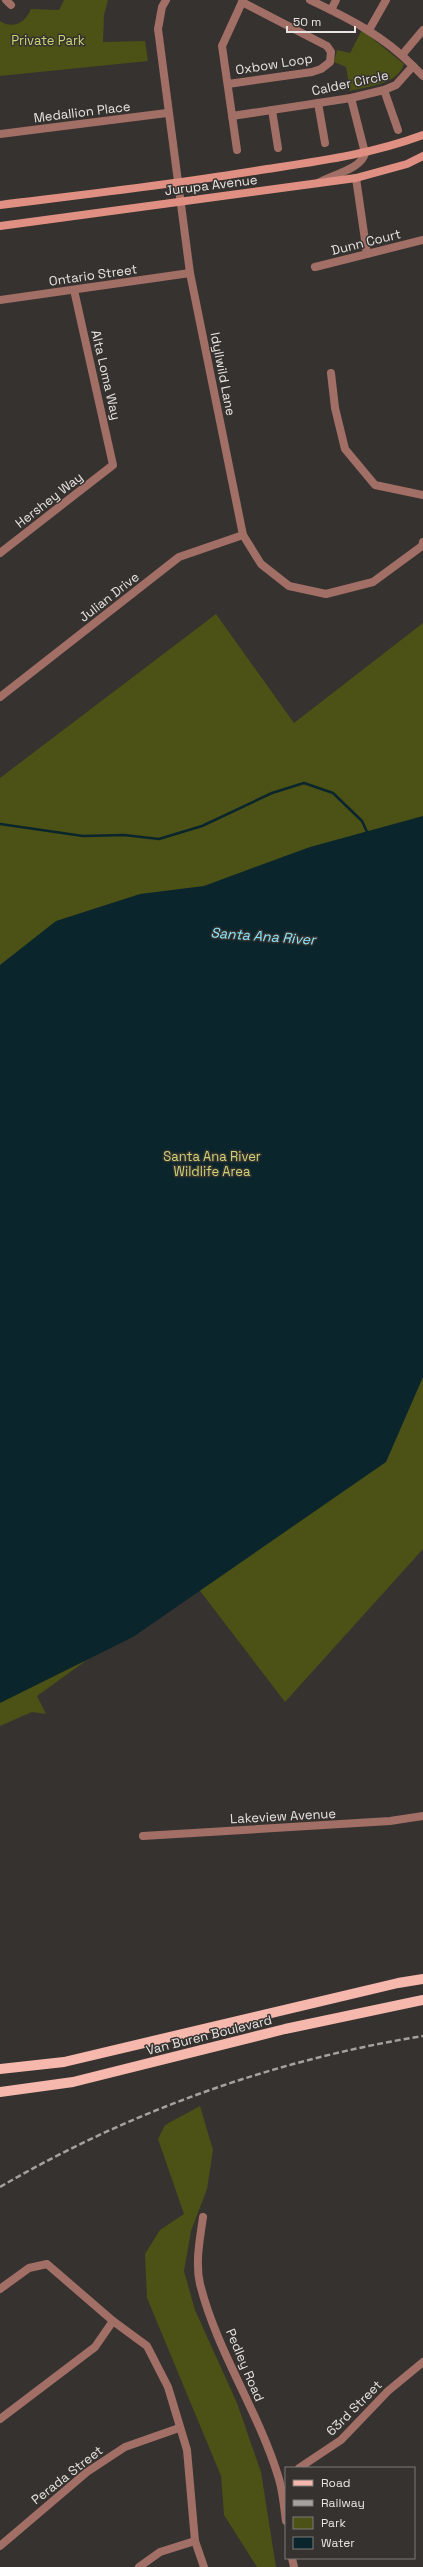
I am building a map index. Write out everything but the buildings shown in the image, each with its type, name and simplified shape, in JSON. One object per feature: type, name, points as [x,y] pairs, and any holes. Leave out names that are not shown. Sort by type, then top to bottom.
[{"type":"main road","name":"Jurupa Avenue","points":[[0,205],[178,184],[365,153],[393,146],[423,135]]},
{"type":"main road","name":"Jurupa Avenue","points":[[0,226],[181,200],[356,178],[407,164],[423,156]]},
{"type":"main road","name":"Van Buren Boulevard","points":[[0,2069],[64,2062],[398,1983],[423,1979]]},
{"type":"main road","name":"Van Buren Boulevard","points":[[0,2092],[73,2082],[300,2026],[423,2000]]},
{"type":"street","name":"Idyllwild Lane","points":[[166,0],[162,7],[158,29],[167,113],[181,200],[190,273],[243,535],[261,564],[289,586],[326,594],[373,582],[422,546],[423,542]]},
{"type":"street","name":"Calder Circle","points":[[232,116],[351,98],[384,90],[396,86],[413,66],[402,55],[369,30],[310,0]]},
{"type":"street","points":[[331,10],[336,0]]},
{"type":"street","points":[[369,30],[386,0]]},
{"type":"street","points":[[237,150],[222,46],[243,1]]},
{"type":"street","name":"Oxbow Loop","points":[[228,84],[312,72],[322,69],[330,62],[331,52],[327,46],[243,1]]},
{"type":"street","points":[[402,55],[423,30]]},
{"type":"street","points":[[413,66],[423,76]]},
{"type":"street","points":[[384,90],[398,130]]},
{"type":"street","points":[[318,183],[331,175],[357,165],[364,158],[365,153],[351,98]]},
{"type":"street","points":[[318,103],[325,143]]},
{"type":"street","points":[[272,110],[278,148]]},
{"type":"street","name":"Medallion Place","points":[[0,134],[167,113]]},
{"type":"street","points":[[356,178],[367,254]]},
{"type":"street","name":"Dunn Court","points":[[315,268],[423,240]]},
{"type":"street","name":"Ontario Street","points":[[0,300],[190,273]]},
{"type":"street","name":"Alta Loma Way","points":[[74,290],[114,465]]},
{"type":"street","points":[[331,373],[335,408],[345,449],[375,485],[423,495]]},
{"type":"street","name":"Hershey Way","points":[[0,553],[114,465]]},
{"type":"street","name":"Julian Drive","points":[[0,697],[179,557],[243,535]]},
{"type":"street","name":"Lakeview Avenue","points":[[143,1836],[390,1821],[423,1816]]},
{"type":"street","name":"Pedley Road","points":[[203,2217],[198,2259],[200,2283],[226,2355],[283,2478],[285,2507]]},
{"type":"street","points":[[0,2289],[29,2268],[47,2264],[113,2321],[147,2346],[168,2388],[186,2450],[196,2541],[204,2567]]},
{"type":"street","points":[[0,2419],[94,2347],[113,2321]]},
{"type":"street","name":"63rd Street","points":[[300,2467],[341,2440],[388,2391],[423,2362]]},
{"type":"street","name":"Perada Street","points":[[0,2546],[87,2472],[112,2455],[125,2447],[179,2428]]},
{"type":"street","points":[[139,2567],[160,2552],[196,2541]]},
{"type":"green space","name":"Private Park","points":[[64,0],[108,0],[104,15],[103,42],[145,41],[148,61],[0,76],[0,21],[5,24],[14,25],[26,18],[31,9],[59,10]]},
{"type":"green space","points":[[362,30],[404,64],[395,76],[382,84],[350,91],[346,67],[334,62],[337,50],[350,53]]},
{"type":"green space","name":"Santa Ana River","points":[[216,614],[294,723],[423,623],[423,1549],[285,1702],[194,1583],[37,1696],[46,1714],[32,1712],[0,1726],[0,778]]},
{"type":"green space","points":[[200,2106],[213,2150],[207,2189],[191,2231],[184,2271],[195,2310],[237,2403],[261,2472],[276,2567],[257,2567],[224,2515],[221,2476],[147,2298],[145,2254],[160,2230],[184,2214],[158,2139],[165,2125]]},
{"type":"water","name":"Santa Ana River","points":[[423,816],[423,1377],[386,1462],[133,1637],[0,1703],[0,965],[56,921],[140,894],[204,886],[310,847]]},
{"type":"waterway","points":[[0,824],[83,836],[124,835],[159,839],[202,826],[272,793],[304,783],[333,793],[362,821],[368,834]]},
{"type":"railway","points":[[0,2187],[49,2160],[100,2135],[152,2112],[204,2092],[258,2074],[312,2059],[367,2046],[423,2036]]},
{"type":"park label","name":"Santa Ana River Wildlife Area","points":[[212,1164]]}]
